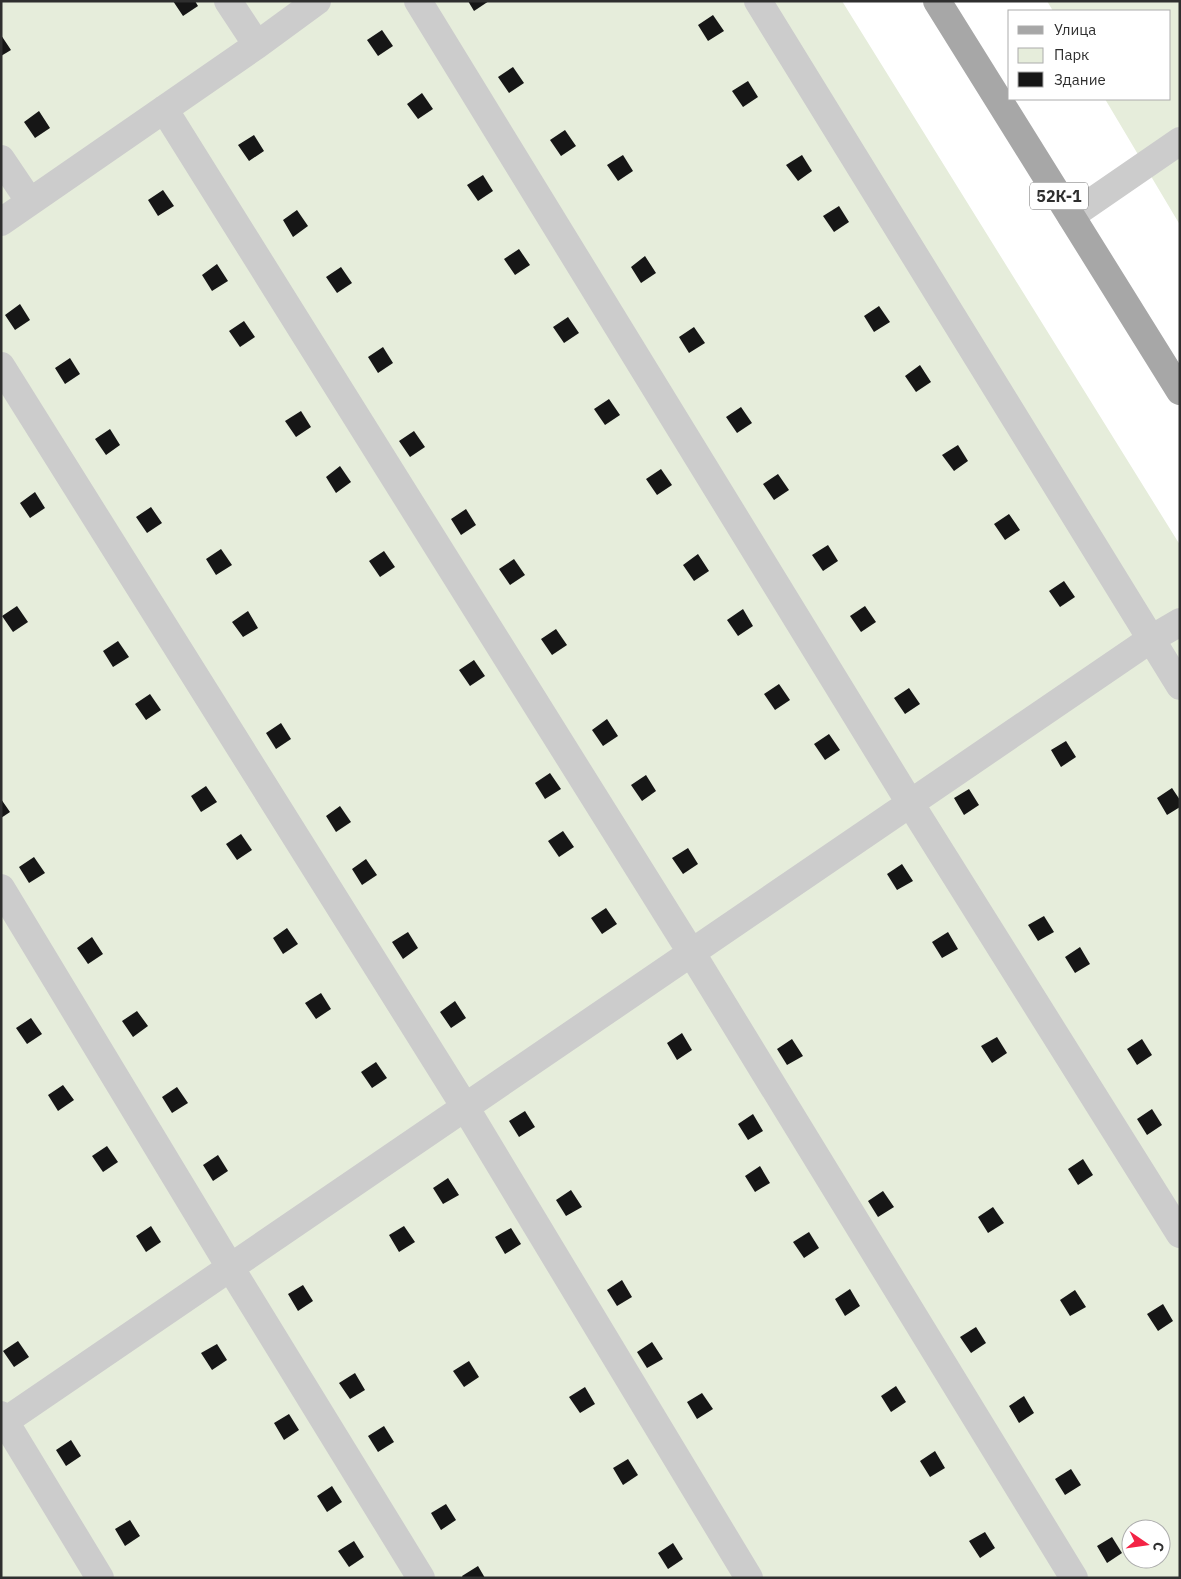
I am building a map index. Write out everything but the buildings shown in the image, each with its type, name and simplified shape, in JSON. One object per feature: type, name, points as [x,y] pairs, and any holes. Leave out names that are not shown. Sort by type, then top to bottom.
[{"type":"main road","name":"52К-1","points":[[937,1],[1180,391]]},
{"type":"lane","points":[[228,1],[257,45]]},
{"type":"lane","points":[[1,222],[257,45],[317,1]]},
{"type":"lane","points":[[418,1],[910,803],[1180,1234]]},
{"type":"lane","points":[[758,1],[1180,686]]},
{"type":"lane","points":[[164,109],[691,952],[1074,1578]]},
{"type":"lane","points":[[1071,216],[1180,141]]},
{"type":"lane","points":[[1,159],[30,202]]},
{"type":"lane","points":[[1,366],[465,1107],[748,1578]]},
{"type":"lane","points":[[100,1578],[2,1420],[230,1267],[1151,639],[1180,622]]},
{"type":"lane","points":[[1,888],[421,1578]]},
{"type":"green space","points":[[1,1],[842,1],[1180,545],[1180,1578],[1,1578]]},
{"type":"green space","points":[[1047,1],[1180,1],[1180,225],[1106,100],[1171,100],[1171,10],[1052,10]]}]
